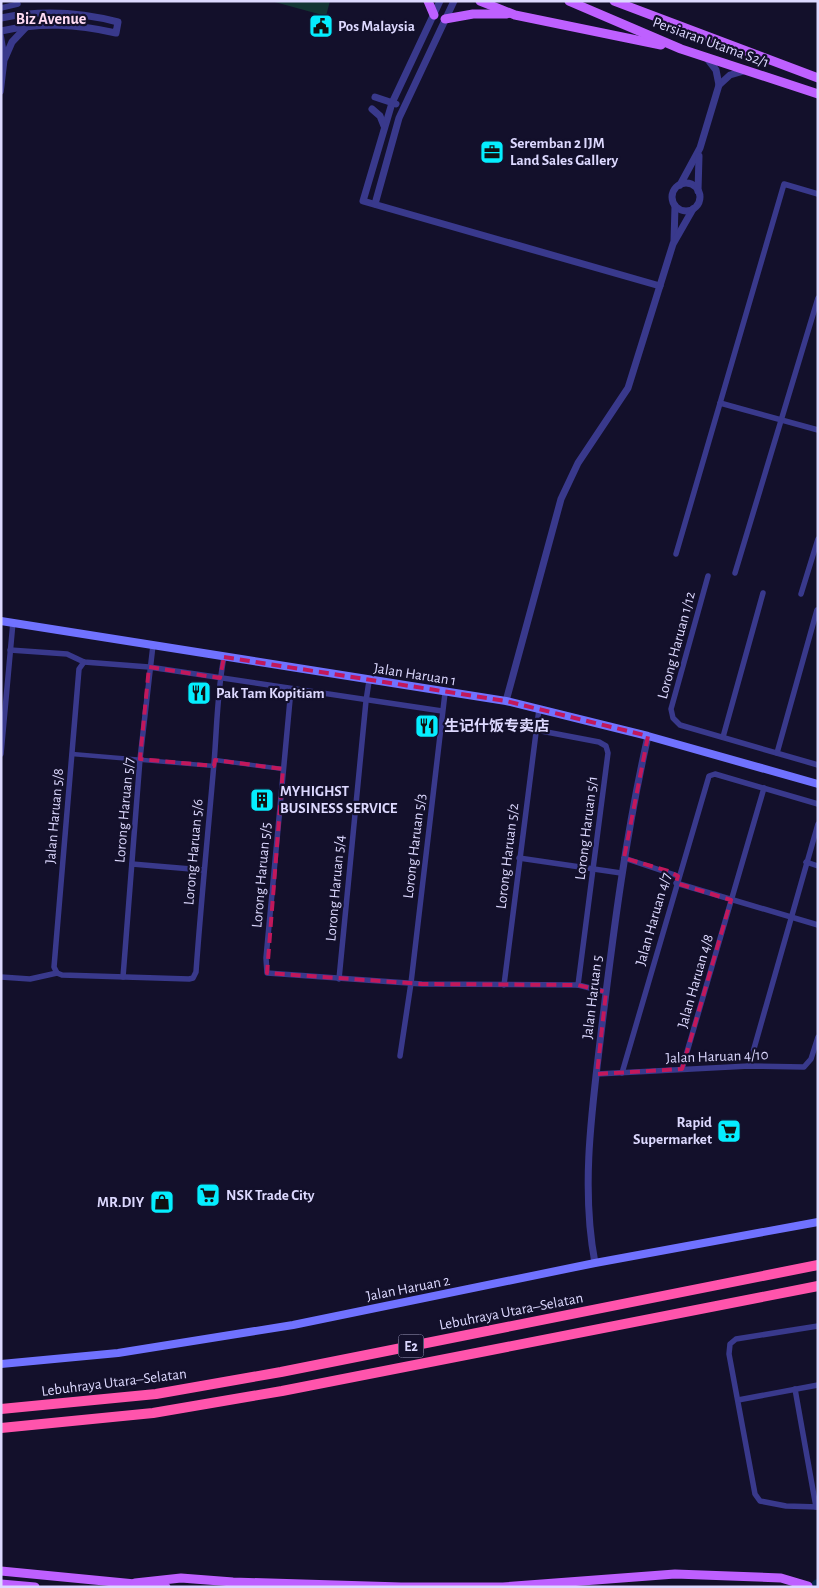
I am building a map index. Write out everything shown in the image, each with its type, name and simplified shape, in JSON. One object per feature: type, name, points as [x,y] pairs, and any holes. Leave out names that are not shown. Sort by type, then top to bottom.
[{"type":"highway","name":"Lebuhraya Utara–Selatan","points":[[1,1409],[156,1394],[271,1374],[818,1265]]},
{"type":"highway","name":"E2","points":[[1,1428],[153,1413],[273,1393],[818,1286]]},
{"type":"main road","points":[[428,1],[434,15]]},
{"type":"main road","points":[[480,1],[515,15],[681,49]]},
{"type":"main road","name":"Persiaran Utama S2/1","points":[[569,1],[681,49],[818,94]]},
{"type":"main road","name":"Persiaran Utama S2/1","points":[[614,1],[818,78]]},
{"type":"main road","points":[[627,1],[654,17]]},
{"type":"main road","points":[[445,19],[472,14],[515,15]]},
{"type":"main road","name":"Jalan Haruan 1","points":[[1,621],[152,644],[370,681],[506,701],[648,736],[818,784]]},
{"type":"main road","name":"Jalan Haruan 2","points":[[1,1364],[118,1353],[293,1325],[596,1263],[818,1222]]},
{"type":"main road","points":[[1,1571],[166,1587]]},
{"type":"main road","points":[[135,1583],[181,1578],[401,1587],[503,1587],[675,1574],[781,1578],[808,1586]]},
{"type":"main road","points":[[1,1584],[35,1587]]},
{"type":"main road","points":[[801,1587],[818,1585]]},
{"type":"street","points":[[440,1],[392,103],[363,201],[660,286]]},
{"type":"street","points":[[374,204],[398,118],[454,1]]},
{"type":"street","points":[[1,8],[18,3],[17,15]]},
{"type":"street","points":[[1,18],[17,15],[79,14],[118,22],[116,33],[73,25],[28,25],[1,31]]},
{"type":"street","points":[[3,56],[12,42],[28,25]]},
{"type":"street","points":[[1,35],[3,56],[1,92]]},
{"type":"street","points":[[674,244],[675,206],[672,194],[680,185],[700,148],[719,85],[716,70],[705,57]]},
{"type":"street","points":[[719,85],[730,75],[747,70]]},
{"type":"street","points":[[400,88],[390,94],[375,97],[403,106]]},
{"type":"street","points":[[372,109],[380,116],[384,126]]},
{"type":"street","points":[[388,114],[398,118]]},
{"type":"street","points":[[506,701],[561,498],[578,463],[628,388],[674,244],[699,199],[700,148]]},
{"type":"street","points":[[680,185],[688,184],[698,191]]},
{"type":"street","points":[[676,554],[784,184],[818,194]]},
{"type":"street","points":[[675,206],[681,211],[693,209]]},
{"type":"street","points":[[735,573],[818,298]]},
{"type":"street","points":[[720,403],[818,430]]},
{"type":"street","points":[[801,594],[818,539]]},
{"type":"street","name":"Lorong Haruan 1/12","points":[[708,576],[671,710],[673,718],[680,725],[818,765]]},
{"type":"street","points":[[723,737],[763,593]]},
{"type":"street","points":[[777,753],[817,610]]},
{"type":"street","points":[[1,754],[13,622]]},
{"type":"street","name":"Lorong Haruan 5/7","points":[[123,977],[140,758],[152,644]]},
{"type":"street","points":[[10,650],[67,654],[84,662],[149,667],[442,711]]},
{"type":"street","name":"Lorong Haruan 5/6","points":[[123,977],[193,978],[196,972],[220,678],[224,657]]},
{"type":"street","name":"Jalan Haruan 5/8","points":[[58,973],[54,967],[79,669],[84,662]]},
{"type":"street","name":"Lorong Haruan 5/4","points":[[339,978],[366,701],[370,681]]},
{"type":"street","name":"Lorong Haruan 5/5","points":[[291,689],[266,958],[267,973],[339,978]]},
{"type":"street","name":"Lorong Haruan 5/3","points":[[400,1056],[411,983],[442,711],[446,693]]},
{"type":"street","name":"Lorong Haruan 5/2","points":[[504,985],[539,709]]},
{"type":"street","name":"Lorong Haruan 5/1","points":[[536,730],[599,742],[606,746],[608,753],[578,985]]},
{"type":"street","name":"Jalan Haruan 5","points":[[596,1263],[590,1234],[588,1180],[597,1074],[621,873],[648,736]]},
{"type":"street","points":[[72,754],[284,769]]},
{"type":"street","name":"Jalan Haruan 4/7","points":[[622,1073],[706,780],[711,774],[764,788]]},
{"type":"street","points":[[764,788],[818,804]]},
{"type":"street","name":"Jalan Haruan 4/8","points":[[682,1069],[764,788]]},
{"type":"street","points":[[749,1066],[818,824]]},
{"type":"street","points":[[519,858],[621,873]]},
{"type":"street","points":[[624,858],[678,876]]},
{"type":"street","points":[[806,862],[818,866]]},
{"type":"street","points":[[132,864],[203,870]]},
{"type":"street","points":[[676,883],[818,925]]},
{"type":"street","points":[[1,977],[30,979],[58,973],[62,975],[123,977]]},
{"type":"street","points":[[339,978],[411,983],[578,985],[606,992]]},
{"type":"street","name":"Jalan Haruan 4/10","points":[[597,1074],[749,1066],[804,1066],[810,1059],[818,1037]]},
{"type":"street","points":[[795,1389],[817,1507],[760,1501],[755,1494],[729,1354],[730,1344],[736,1339],[818,1326]]},
{"type":"street","points":[[738,1400],[818,1385]]},
{"type":"highlighted area","points":[[224,657],[506,701],[648,736],[624,858],[668,871],[678,876],[676,883],[731,900],[682,1069],[597,1074],[606,992],[578,985],[422,984],[267,973],[283,769],[215,760],[214,766],[140,759],[149,667],[220,678]]},
{"type":"green space","points":[[271,1],[330,1],[326,16]]},
{"type":"place","name":"Pos Malaysia","points":[[321,26]]},
{"type":"place","name":"Seremban 2 IJM Land Sales Gallery","points":[[492,152]]},
{"type":"place","name":"Pak Tam Kopitiam","points":[[199,693]]},
{"type":"place","name":"生记什饭专卖店","points":[[427,726]]},
{"type":"place","name":"MYHIGHST BUSINESS SERVICE","points":[[262,800]]},
{"type":"place","name":"Rapid Supermarket","points":[[729,1131]]},
{"type":"place","name":"NSK Trade City","points":[[208,1195]]},
{"type":"place","name":"MR.DIY","points":[[162,1202]]},
{"type":"district","name":"Biz Avenue","points":[[51,18]]}]
